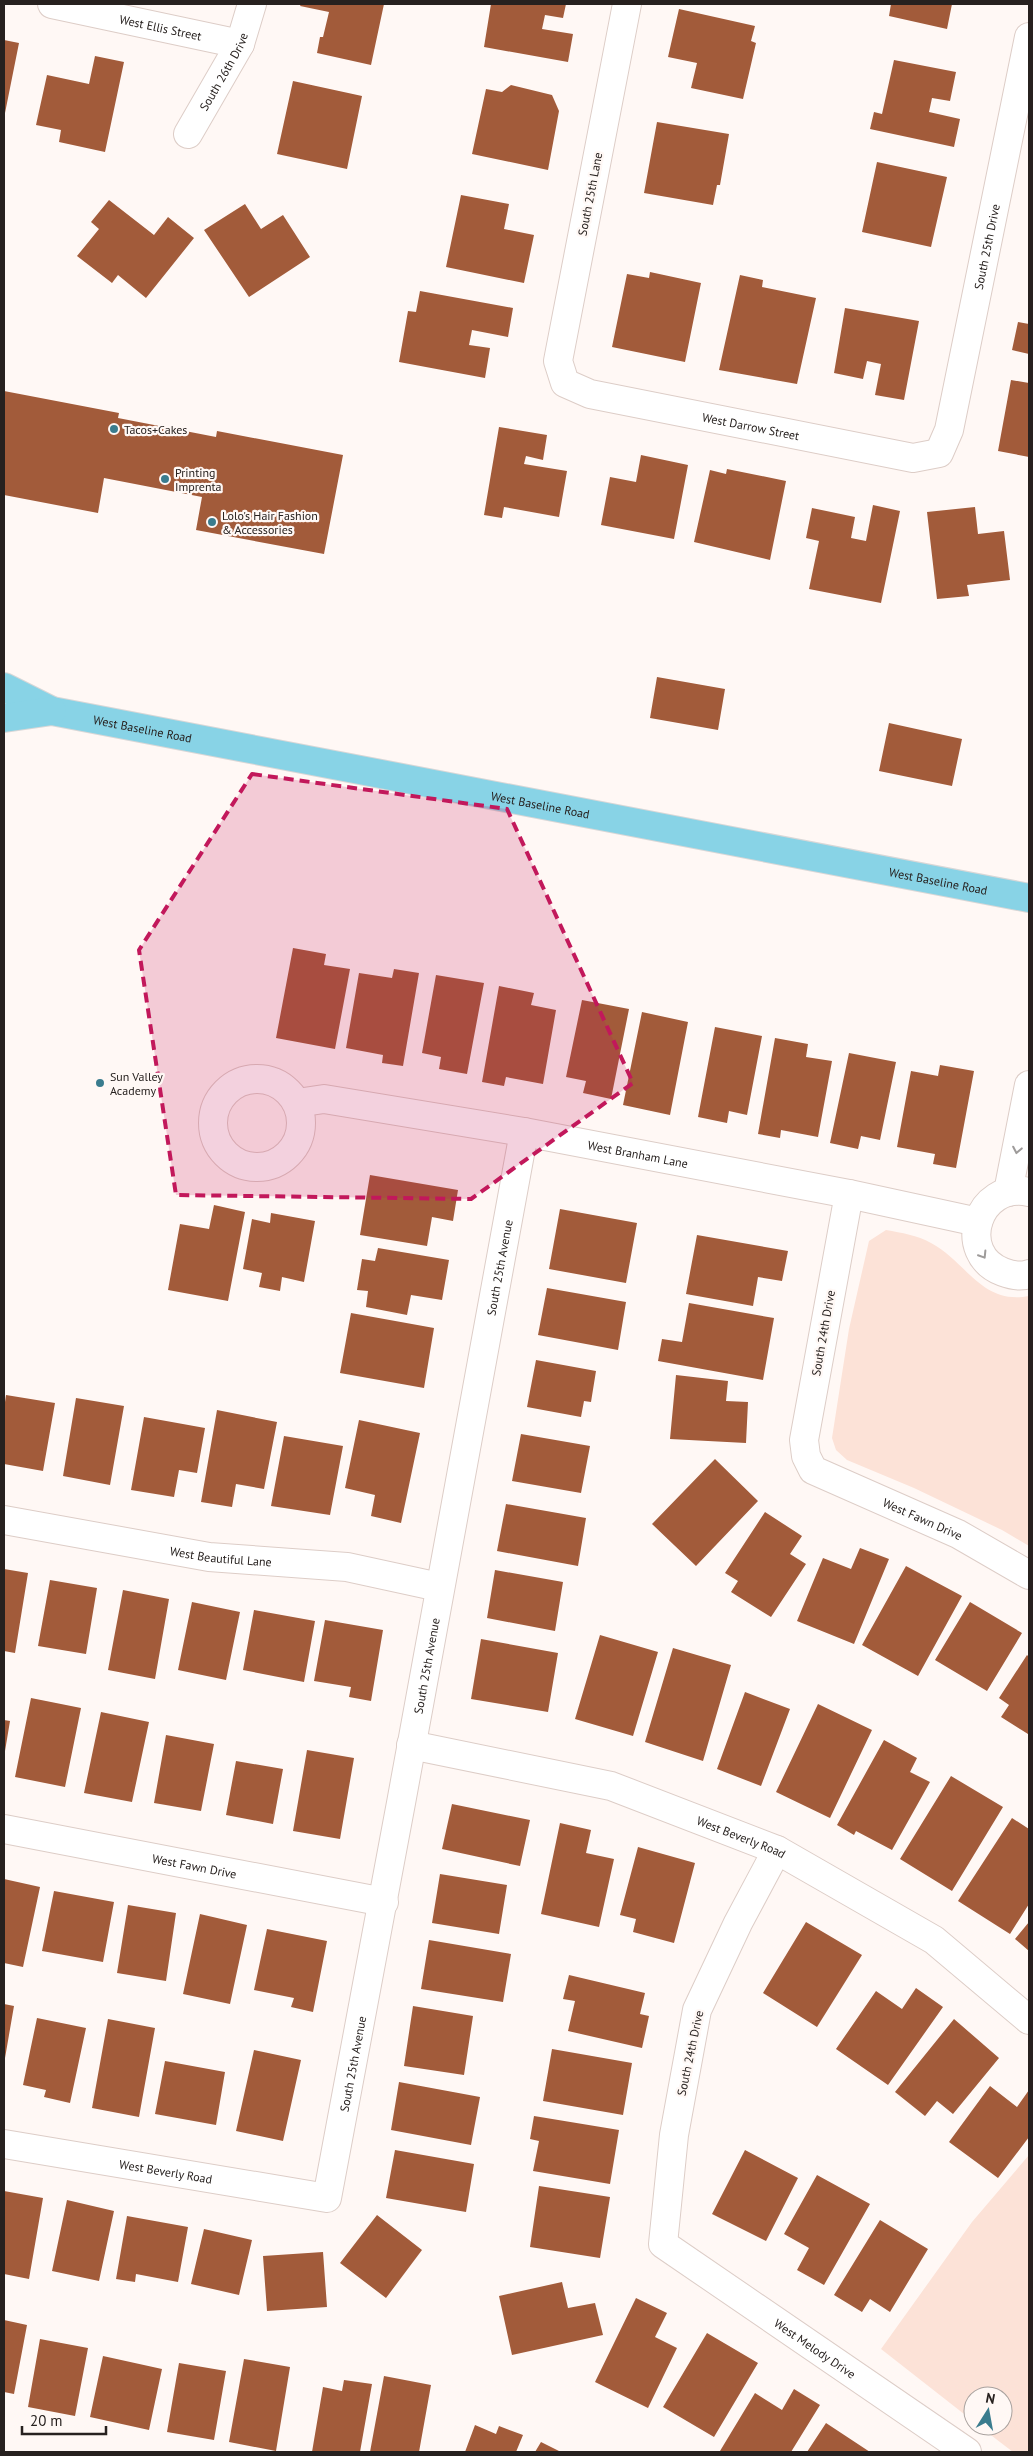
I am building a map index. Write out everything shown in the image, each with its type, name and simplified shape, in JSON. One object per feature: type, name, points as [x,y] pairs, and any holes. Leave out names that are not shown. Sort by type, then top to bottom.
[{"type":"main road","name":"West Baseline Road","points":[[4,687],[52,711],[1029,898]]},
{"type":"main road","name":"West Baseline Road","points":[[4,718],[52,711]]},
{"type":"street","name":"West Ellis Street","points":[[52,4],[240,44]]},
{"type":"street","name":"South 26th Drive","points":[[188,134],[240,44],[252,4]]},
{"type":"street","name":"South 25th Lane","points":[[565,383],[558,361],[627,4]]},
{"type":"street","name":"South 25th Drive","points":[[939,453],[949,430],[1022,111],[1029,37]]},
{"type":"street","name":"West Darrow Street","points":[[565,383],[590,394],[913,458],[939,453]]},
{"type":"street","points":[[1029,1085],[1019,1192],[989,1202],[978,1222],[976,1235],[979,1249],[987,1261],[998,1270],[1011,1275],[1029,1274]]},
{"type":"street","name":"West Branham Lane","points":[[297,1103],[324,1099],[524,1132],[848,1194],[978,1222]]},
{"type":"street","name":"South 25th Avenue","points":[[327,2198],[384,1902],[439,1587],[524,1132]]},
{"type":"street","name":"South 24th Drive","points":[[813,1470],[806,1456],[804,1440],[848,1194]]},
{"type":"street","name":"West Fawn Drive","points":[[813,1470],[958,1534],[1029,1575]]},
{"type":"street","name":"West Beautiful Lane","points":[[4,1520],[209,1557],[347,1567],[439,1587]]},
{"type":"street","name":"West Beverly Road","points":[[411,1745],[611,1786],[777,1850],[934,1940],[1029,2020]]},
{"type":"street","name":"West Fawn Drive","points":[[4,1829],[384,1902]]},
{"type":"street","name":"South 24th Drive","points":[[663,2244],[674,2136],[698,2010],[738,1923],[777,1850]]},
{"type":"street","name":"West Beverly Road","points":[[4,2144],[327,2198]]},
{"type":"street","name":"West Melody Drive","points":[[663,2244],[955,2449]]},
{"type":"highlighted area","points":[[252,774],[507,809],[633,1083],[471,1199],[176,1195],[139,950]]},
{"type":"shaded area","points":[[886,1230],[926,1240],[944,1251],[986,1288],[998,1294],[1012,1297],[1029,1296],[1029,1546],[1002,1530],[914,1488],[847,1460],[836,1450],[832,1438],[849,1329],[869,1241]]},
{"type":"shaded area","points":[[1029,2155],[1029,2452],[1013,2452],[992,2436],[1013,2436],[1013,2386],[963,2386],[963,2413],[881,2349],[972,2222]]},
{"type":"building","points":[[301,4],[384,4],[371,65],[317,53],[320,37],[323,37],[329,12],[300,6]]},
{"type":"building","points":[[491,4],[566,4],[563,18],[545,15],[542,29],[573,34],[568,62],[484,47]]},
{"type":"building","points":[[891,4],[952,4],[947,29],[889,16]]},
{"type":"building","points":[[679,9],[755,26],[751,41],[756,43],[743,99],[691,88],[697,63],[668,57]]},
{"type":"building","points":[[4,40],[19,43],[5,113],[4,113]]},
{"type":"building","points":[[95,56],[124,62],[105,152],[59,142],[61,130],[36,125],[47,75],[89,84]]},
{"type":"building","points":[[894,60],[956,72],[950,101],[932,98],[929,112],[960,119],[954,147],[870,129],[874,112],[882,114]]},
{"type":"building","points":[[293,81],[362,96],[347,169],[277,154]]},
{"type":"building","points":[[511,85],[552,95],[559,111],[548,170],[472,154],[486,89],[502,92]]},
{"type":"building","points":[[657,122],[729,134],[720,185],[717,185],[713,205],[644,193]]},
{"type":"building","points":[[877,162],[947,177],[931,247],[862,232]]},
{"type":"building","points":[[461,195],[509,204],[504,229],[534,235],[524,283],[446,267]]},
{"type":"building","points":[[109,200],[154,235],[168,217],[194,238],[146,298],[118,275],[112,283],[77,256],[99,229],[91,222]]},
{"type":"building","points":[[245,204],[261,229],[283,215],[310,257],[249,297],[204,230]]},
{"type":"building","points":[[650,272],[701,283],[685,362],[612,347],[627,274],[649,278]]},
{"type":"building","points":[[740,275],[763,280],[762,287],[816,298],[797,384],[719,370]]},
{"type":"building","points":[[420,291],[513,308],[508,337],[472,330],[469,345],[490,348],[485,378],[399,362],[408,311],[416,312]]},
{"type":"building","points":[[845,308],[919,321],[904,400],[875,395],[881,364],[867,361],[863,379],[834,373]]},
{"type":"building","points":[[1018,322],[1029,324],[1029,354],[1012,350]]},
{"type":"building","points":[[1011,380],[1029,383],[1029,457],[998,451]]},
{"type":"building","points":[[4,391],[119,413],[118,418],[216,437],[217,431],[343,455],[324,554],[196,530],[202,497],[104,478],[98,513],[4,495]]},
{"type":"building","points":[[499,427],[547,435],[543,460],[526,456],[524,464],[567,471],[559,517],[504,507],[502,518],[484,515]]},
{"type":"building","points":[[641,455],[688,465],[674,539],[601,525],[610,477],[636,482]]},
{"type":"building","points":[[727,469],[786,481],[770,560],[694,542],[710,470],[726,474]]},
{"type":"building","points":[[873,505],[900,511],[881,603],[809,589],[819,541],[806,538],[812,508],[855,517],[851,538],[866,541]]},
{"type":"building","points":[[975,507],[978,534],[1004,531],[1010,580],[967,585],[969,596],[937,599],[927,512]]},
{"type":"building","points":[[657,677],[725,689],[718,730],[650,718]]},
{"type":"building","points":[[889,723],[962,739],[952,786],[879,771]]},
{"type":"building","points":[[293,948],[326,954],[324,965],[350,969],[335,1049],[276,1038]]},
{"type":"building","points":[[394,969],[419,973],[403,1066],[382,1063],[383,1055],[346,1048],[359,973],[392,978]]},
{"type":"building","points":[[436,975],[484,983],[467,1074],[439,1069],[441,1057],[422,1053]]},
{"type":"building","points":[[499,986],[534,993],[531,1005],[556,1010],[543,1084],[506,1077],[504,1086],[482,1082]]},
{"type":"building","points":[[582,1000],[629,1009],[611,1099],[583,1093],[586,1081],[566,1077]]},
{"type":"building","points":[[642,1012],[688,1022],[670,1115],[623,1105]]},
{"type":"building","points":[[715,1027],[762,1036],[747,1115],[729,1111],[727,1123],[698,1117]]},
{"type":"building","points":[[775,1038],[808,1044],[806,1057],[832,1061],[818,1137],[781,1130],[780,1138],[758,1134]]},
{"type":"building","points":[[849,1053],[896,1062],[880,1140],[861,1136],[858,1149],[830,1143]]},
{"type":"building","points":[[940,1065],[974,1071],[956,1168],[933,1164],[935,1154],[897,1147],[911,1071],[938,1076]]},
{"type":"building","points":[[370,1175],[458,1190],[453,1221],[432,1217],[427,1246],[360,1235]]},
{"type":"building","points":[[214,1205],[245,1212],[228,1301],[168,1290],[180,1224],[209,1229]]},
{"type":"building","points":[[560,1209],[637,1223],[626,1283],[549,1269]]},
{"type":"building","points":[[271,1213],[315,1221],[304,1282],[282,1277],[280,1291],[259,1287],[262,1273],[243,1269],[252,1219],[270,1223]]},
{"type":"building","points":[[697,1235],[788,1251],[782,1281],[758,1277],[753,1306],[686,1294]]},
{"type":"building","points":[[378,1248],[449,1260],[442,1300],[411,1295],[407,1315],[366,1307],[368,1291],[357,1290],[362,1259],[375,1261]]},
{"type":"building","points":[[547,1288],[626,1302],[618,1350],[538,1335]]},
{"type":"building","points":[[689,1303],[774,1318],[763,1380],[658,1361],[662,1339],[682,1342]]},
{"type":"building","points":[[351,1313],[434,1328],[424,1388],[340,1373]]},
{"type":"building","points":[[536,1360],[596,1371],[591,1402],[584,1401],[581,1417],[527,1407]]},
{"type":"building","points":[[676,1375],[728,1381],[726,1401],[748,1402],[746,1443],[670,1439]]},
{"type":"building","points":[[6,1395],[55,1403],[43,1471],[4,1464],[4,1409]]},
{"type":"building","points":[[76,1398],[124,1406],[110,1485],[63,1476]]},
{"type":"building","points":[[217,1410],[277,1422],[264,1489],[236,1484],[232,1507],[201,1502]]},
{"type":"building","points":[[144,1417],[205,1428],[197,1473],[179,1470],[174,1497],[131,1490]]},
{"type":"building","points":[[359,1420],[420,1433],[401,1523],[371,1516],[375,1495],[345,1488]]},
{"type":"building","points":[[521,1434],[590,1446],[581,1493],[512,1481]]},
{"type":"building","points":[[284,1436],[343,1446],[330,1515],[271,1506]]},
{"type":"building","points":[[715,1459],[758,1501],[696,1566],[652,1524]]},
{"type":"building","points":[[506,1504],[586,1518],[578,1566],[497,1551]]},
{"type":"building","points":[[765,1512],[802,1536],[790,1554],[806,1564],[771,1617],[731,1592],[738,1581],[725,1573]]},
{"type":"building","points":[[860,1548],[889,1559],[854,1644],[797,1621],[823,1558],[851,1569]]},
{"type":"building","points":[[906,1566],[962,1596],[918,1676],[862,1645]]},
{"type":"building","points":[[4,1569],[28,1573],[15,1653],[4,1651]]},
{"type":"building","points":[[495,1570],[563,1582],[555,1631],[487,1618]]},
{"type":"building","points":[[50,1580],[97,1588],[86,1654],[38,1646]]},
{"type":"building","points":[[123,1590],[169,1599],[155,1679],[108,1670]]},
{"type":"building","points":[[192,1602],[240,1612],[226,1680],[178,1670]]},
{"type":"building","points":[[970,1602],[1022,1633],[987,1691],[935,1660]]},
{"type":"building","points":[[254,1610],[315,1621],[304,1682],[243,1670]]},
{"type":"building","points":[[325,1620],[383,1630],[371,1701],[349,1697],[351,1687],[314,1681]]},
{"type":"building","points":[[600,1635],[658,1652],[633,1736],[575,1719]]},
{"type":"building","points":[[481,1639],[558,1653],[548,1712],[471,1699]]},
{"type":"building","points":[[673,1648],[731,1665],[703,1761],[645,1742]]},
{"type":"building","points":[[1027,1655],[1029,1657],[1028,1734],[1001,1717],[1009,1705],[999,1698]]},
{"type":"building","points":[[745,1692],[790,1709],[761,1786],[717,1769]]},
{"type":"building","points":[[31,1698],[81,1708],[65,1787],[15,1777]]},
{"type":"building","points":[[818,1704],[872,1730],[830,1818],[776,1792]]},
{"type":"building","points":[[101,1712],[149,1722],[132,1802],[84,1793]]},
{"type":"building","points":[[4,1720],[10,1721],[5,1751],[4,1751]]},
{"type":"building","points":[[166,1735],[214,1744],[201,1811],[154,1803]]},
{"type":"building","points":[[884,1740],[917,1758],[910,1772],[930,1782],[892,1850],[856,1831],[854,1835],[837,1825]]},
{"type":"building","points":[[307,1750],[354,1758],[340,1839],[293,1831]]},
{"type":"building","points":[[236,1761],[283,1769],[273,1824],[226,1815]]},
{"type":"building","points":[[951,1776],[1003,1807],[952,1891],[900,1859]]},
{"type":"building","points":[[452,1804],[530,1820],[520,1866],[442,1849]]},
{"type":"building","points":[[1012,1818],[1029,1829],[1029,1904],[1010,1934],[958,1901]]},
{"type":"building","points":[[560,1823],[591,1830],[586,1853],[614,1859],[599,1927],[541,1914]]},
{"type":"building","points":[[638,1847],[695,1863],[674,1943],[633,1932],[636,1919],[620,1915]]},
{"type":"building","points":[[440,1874],[507,1885],[499,1934],[432,1923]]},
{"type":"building","points":[[4,1879],[40,1887],[23,1967],[4,1963]]},
{"type":"building","points":[[54,1891],[114,1902],[103,1962],[42,1951]]},
{"type":"building","points":[[128,1905],[176,1913],[166,1981],[117,1973]]},
{"type":"building","points":[[200,1914],[247,1925],[230,2004],[183,1994]]},
{"type":"building","points":[[806,1922],[862,1955],[817,2027],[763,1993]]},
{"type":"building","points":[[1029,1922],[1029,1951],[1015,1939]]},
{"type":"building","points":[[267,1929],[327,1941],[313,2012],[291,2007],[294,1998],[254,1990]]},
{"type":"building","points":[[429,1940],[511,1954],[503,2002],[421,1989]]},
{"type":"building","points":[[569,1975],[645,1993],[640,2014],[649,2016],[642,2048],[568,2031],[575,2001],[563,1999]]},
{"type":"building","points":[[916,1988],[943,2007],[888,2085],[836,2049],[876,1991],[902,2009]]},
{"type":"building","points":[[4,2004],[14,2006],[5,2058],[4,2058]]},
{"type":"building","points":[[413,2006],[473,2016],[464,2075],[404,2066]]},
{"type":"building","points":[[37,2018],[86,2028],[70,2103],[44,2097],[46,2090],[23,2085]]},
{"type":"building","points":[[108,2019],[155,2028],[139,2117],[92,2108]]},
{"type":"building","points":[[954,2019],[999,2058],[953,2114],[937,2101],[925,2116],[895,2092]]},
{"type":"building","points":[[552,2049],[632,2063],[623,2115],[543,2101]]},
{"type":"building","points":[[254,2050],[301,2060],[283,2141],[236,2131]]},
{"type":"building","points":[[165,2061],[225,2072],[216,2125],[155,2114]]},
{"type":"building","points":[[399,2082],[480,2097],[471,2145],[391,2130]]},
{"type":"building","points":[[990,2086],[1017,2107],[1029,2090],[1029,2137],[998,2178],[949,2142]]},
{"type":"building","points":[[534,2116],[619,2130],[610,2184],[533,2171],[539,2141],[530,2139]]},
{"type":"building","points":[[395,2150],[474,2164],[466,2212],[386,2198]]},
{"type":"building","points":[[745,2150],[798,2178],[766,2241],[712,2214]]},
{"type":"building","points":[[817,2175],[870,2204],[824,2285],[797,2270],[809,2248],[784,2234]]},
{"type":"building","points":[[539,2186],[610,2197],[600,2258],[530,2247]]},
{"type":"building","points":[[4,2191],[43,2198],[29,2279],[4,2274]]},
{"type":"building","points":[[67,2200],[114,2211],[99,2281],[52,2271]]},
{"type":"building","points":[[377,2215],[422,2250],[386,2298],[340,2263]]},
{"type":"building","points":[[127,2216],[188,2227],[178,2282],[136,2274],[135,2282],[116,2279]]},
{"type":"building","points":[[880,2220],[928,2249],[890,2312],[870,2299],[862,2312],[834,2295]]},
{"type":"building","points":[[204,2229],[252,2240],[239,2295],[191,2284]]},
{"type":"building","points":[[323,2252],[327,2307],[267,2311],[263,2256]]},
{"type":"building","points":[[562,2282],[568,2308],[595,2303],[603,2335],[512,2355],[499,2296]]},
{"type":"building","points":[[636,2298],[667,2313],[655,2337],[677,2348],[648,2408],[595,2382]]},
{"type":"building","points":[[4,2320],[27,2325],[14,2394],[4,2392]]},
{"type":"building","points":[[707,2333],[758,2363],[714,2437],[663,2407]]},
{"type":"building","points":[[40,2339],[88,2348],[75,2416],[28,2407]]},
{"type":"building","points":[[103,2356],[162,2369],[149,2430],[90,2417]]},
{"type":"building","points":[[244,2359],[290,2367],[276,2451],[229,2442]]},
{"type":"building","points":[[179,2363],[226,2371],[214,2440],[167,2432]]},
{"type":"building","points":[[384,2376],[431,2385],[419,2452],[370,2452]]},
{"type":"building","points":[[344,2380],[372,2384],[360,2452],[312,2452],[323,2387],[342,2391]]},
{"type":"building","points":[[794,2389],[820,2405],[791,2452],[720,2451],[755,2393],[782,2410]]},
{"type":"building","points":[[826,2423],[870,2452],[807,2452]]},
{"type":"building","points":[[475,2425],[496,2434],[499,2426],[523,2435],[516,2452],[465,2452]]},
{"type":"building","points":[[541,2442],[561,2452],[535,2452]]},
{"type":"place","name":"Tacos+Cakes","points":[[114,429]]},
{"type":"place","name":"Printing Imprenta","points":[[165,479]]},
{"type":"place","name":"Lolo's Hair Fashion & Accessories","points":[[212,522]]},
{"type":"place","name":"Sun Valley Academy","points":[[100,1083]]}]
